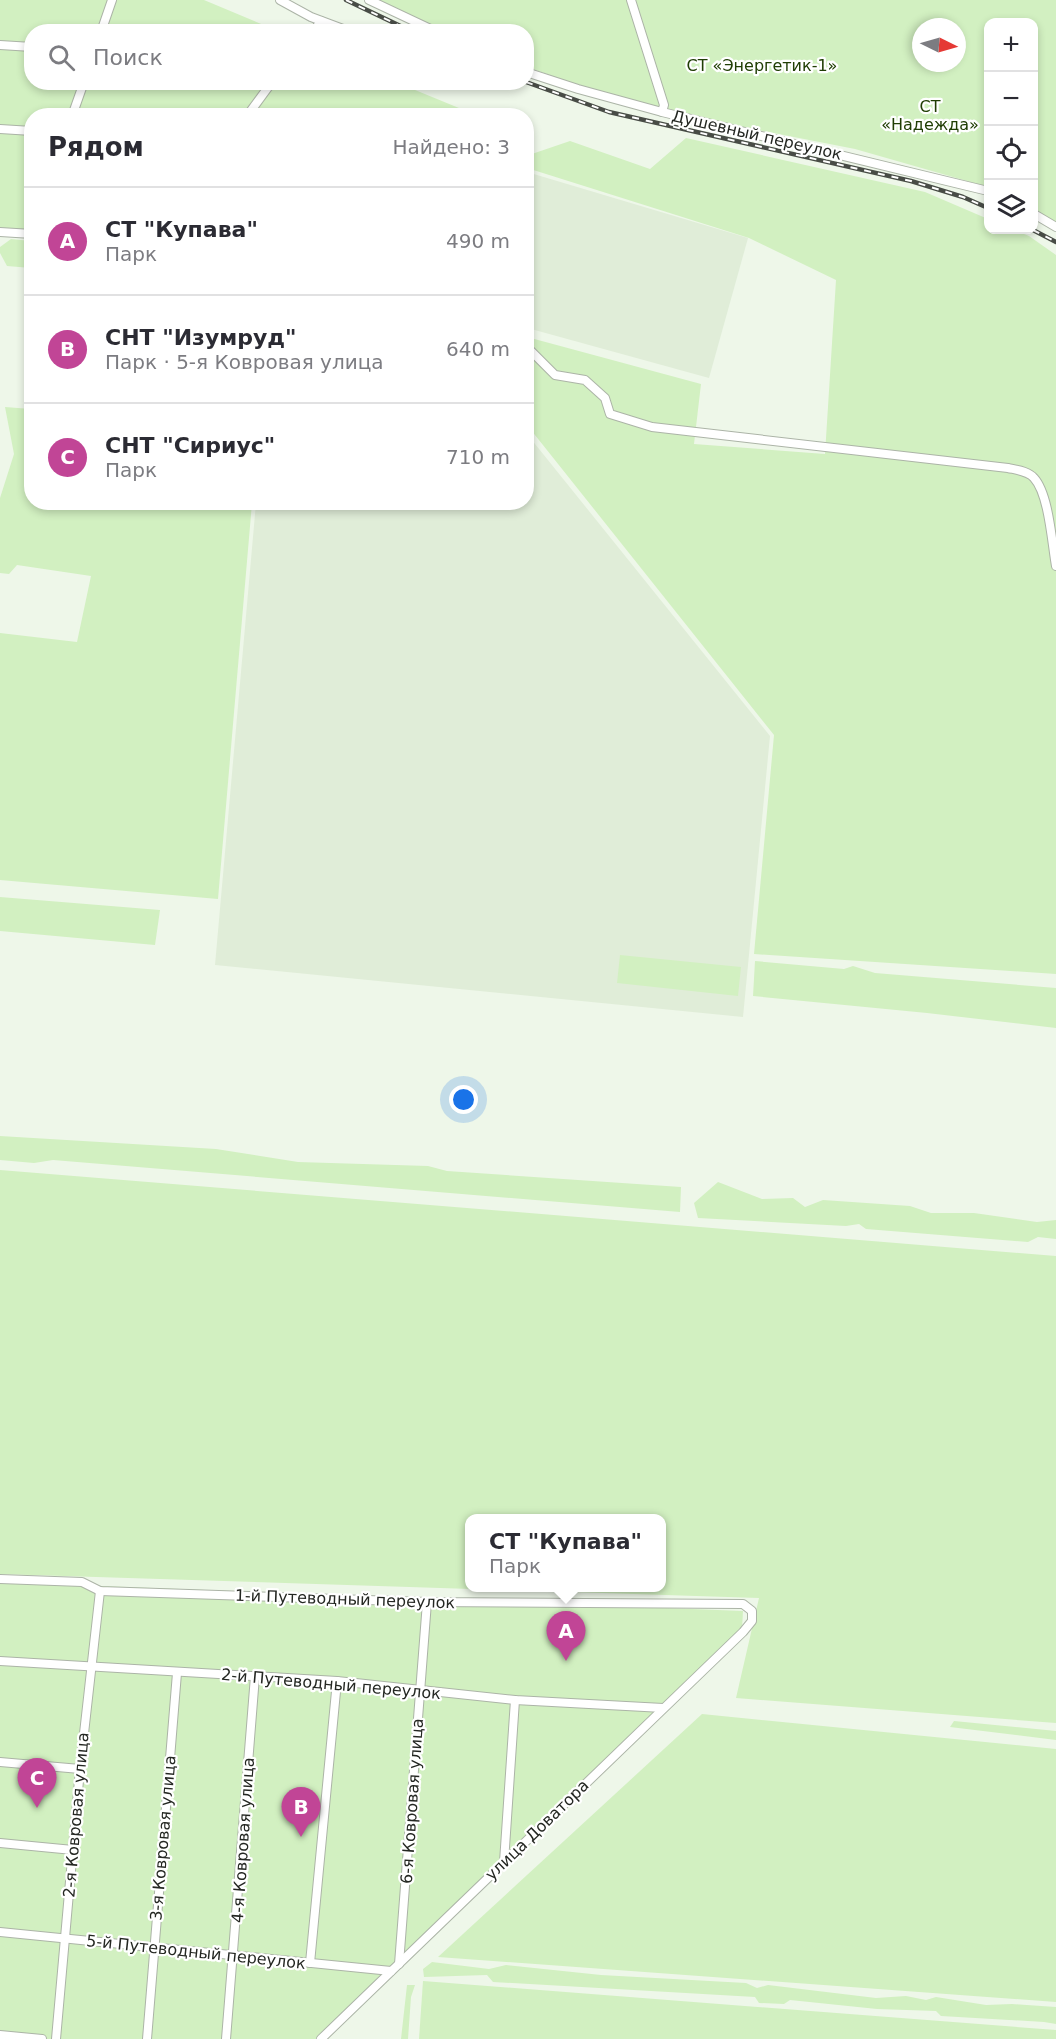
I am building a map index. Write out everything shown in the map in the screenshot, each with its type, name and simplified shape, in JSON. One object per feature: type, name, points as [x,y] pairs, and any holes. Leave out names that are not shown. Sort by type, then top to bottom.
[{"type":"street","points":[[104,24],[112,0]]},
{"type":"street","points":[[280,0],[311,18],[329,24]]},
{"type":"street","points":[[369,0],[420,24]]},
{"type":"street","points":[[631,0],[664,105],[662,112]]},
{"type":"street","points":[[0,45],[24,46]]},
{"type":"street","name":"Душевный переулок","points":[[534,75],[662,112],[984,190]]},
{"type":"street","points":[[75,108],[81,90]]},
{"type":"street","points":[[252,108],[266,90]]},
{"type":"street","points":[[0,129],[24,131]]},
{"type":"street","points":[[1038,216],[1056,227]]},
{"type":"street","points":[[0,232],[24,234]]},
{"type":"street","points":[[534,354],[555,375],[585,380],[605,398],[610,414],[652,427],[1025,472],[1034,478],[1044,495],[1056,566]]},
{"type":"street","name":"1-й Путеводный переулок","points":[[0,1579],[82,1582],[99,1591],[427,1602],[743,1604],[752,1611],[752,1621]]},
{"type":"street","name":"2-я Ковровая улица","points":[[56,2039],[80,1769],[99,1591]]},
{"type":"street","name":"6-я Ковровая улица","points":[[399,1964],[427,1602]]},
{"type":"street","name":"улица Доватора","points":[[321,2039],[752,1621]]},
{"type":"street","name":"2-й Путеводный переулок","points":[[0,1661],[255,1676],[515,1700],[663,1708]]},
{"type":"street","name":"3-я Ковровая улица","points":[[147,2039],[177,1673]]},
{"type":"street","name":"4-я Ковровая улица","points":[[226,2039],[255,1676]]},
{"type":"street","points":[[310,1963],[336,1682]]},
{"type":"street","points":[[504,1862],[515,1700]]},
{"type":"street","points":[[0,1762],[80,1769]]},
{"type":"street","points":[[0,1843],[73,1850]]},
{"type":"street","name":"5-й Путеводный переулок","points":[[0,1932],[391,1971]]},
{"type":"street","points":[[0,2035],[42,2039]]},
{"type":"shaded area","points":[[534,174],[748,238],[709,378],[534,330]]},
{"type":"shaded area","points":[[534,443],[770,736],[743,1017],[215,965],[255,510],[534,510]]},
{"type":"green space","points":[[0,0],[204,0],[261,24],[24,24],[24,90],[415,90],[459,108],[24,108],[24,233],[0,231]]},
{"type":"green space","points":[[364,0],[1056,0],[1056,225],[1038,214],[1038,18],[984,18],[984,186],[855,149],[645,108],[534,69],[534,24],[418,24]]},
{"type":"green space","points":[[686,138],[925,192],[984,217],[984,234],[1024,234],[1056,255],[1056,974],[754,954],[774,735],[534,434],[534,339],[701,384],[694,444],[825,454],[836,280],[749,238],[534,170],[534,153],[570,141],[650,169]]},
{"type":"green space","points":[[11,239],[24,240],[24,267],[7,266],[0,253],[0,247]]},
{"type":"green space","points":[[5,407],[24,408],[24,510],[251,510],[218,899],[0,880],[0,633],[77,642],[91,576],[17,565],[9,574],[0,573],[0,498],[14,454]]},
{"type":"green space","points":[[0,897],[160,910],[155,945],[0,931]]},
{"type":"green space","points":[[620,955],[741,967],[738,996],[617,983]]},
{"type":"green space","points":[[755,961],[844,969],[853,966],[875,973],[1056,988],[1056,1028],[753,996]]},
{"type":"green space","points":[[0,1136],[216,1149],[298,1162],[428,1166],[447,1171],[681,1187],[680,1212],[53,1160],[34,1163],[0,1160]]},
{"type":"green space","points":[[0,1170],[1056,1256],[1056,1723],[736,1698],[759,1598],[569,1592],[666,1592],[666,1514],[465,1514],[465,1589],[0,1574]]},
{"type":"green space","points":[[718,1182],[762,1199],[793,1198],[805,1207],[823,1200],[910,1206],[931,1213],[974,1213],[1037,1222],[1056,1220],[1056,1239],[1038,1237],[1028,1242],[866,1229],[859,1224],[846,1226],[698,1218],[694,1203]]},
{"type":"green space","points":[[0,1582],[743,1611],[742,1629],[326,2039],[0,2039]]},
{"type":"green space","points":[[702,1714],[1056,1749],[1056,2002],[438,1957]]},
{"type":"green space","points":[[954,1721],[1056,1731],[1056,1740],[950,1727]]},
{"type":"green space","points":[[432,1962],[489,1969],[506,1965],[601,1975],[746,1983],[757,1988],[768,1985],[876,1998],[906,1996],[926,2000],[936,1997],[986,2005],[1056,2007],[1056,2024],[941,2016],[936,2011],[877,2009],[790,2000],[784,2004],[759,2003],[755,1997],[493,1982],[487,1975],[424,1977],[423,1969]]},
{"type":"green space","points":[[423,1981],[1056,2030],[1056,2039],[419,2039]]},
{"type":"green space","points":[[407,1985],[415,1985],[411,1997],[408,2039],[401,2039]]},
{"type":"railway","points":[[346,0],[396,24]]},
{"type":"railway","points":[[534,85],[609,112],[911,181],[963,197],[984,206]]},
{"type":"railway","points":[[1038,233],[1056,242]]},
{"type":"place","name":"СТ \"Купава\"","points":[[566,1661]]},
{"type":"place","name":"СНТ \"Сириус\"","points":[[37,1808]]},
{"type":"place","name":"СНТ \"Изумруд\"","points":[[301,1837]]},
{"type":"park label","name":"СТ «Энергетик-1»","points":[[762,65]]},
{"type":"park label","name":"СТ «Надежда»","points":[[930,115]]}]
